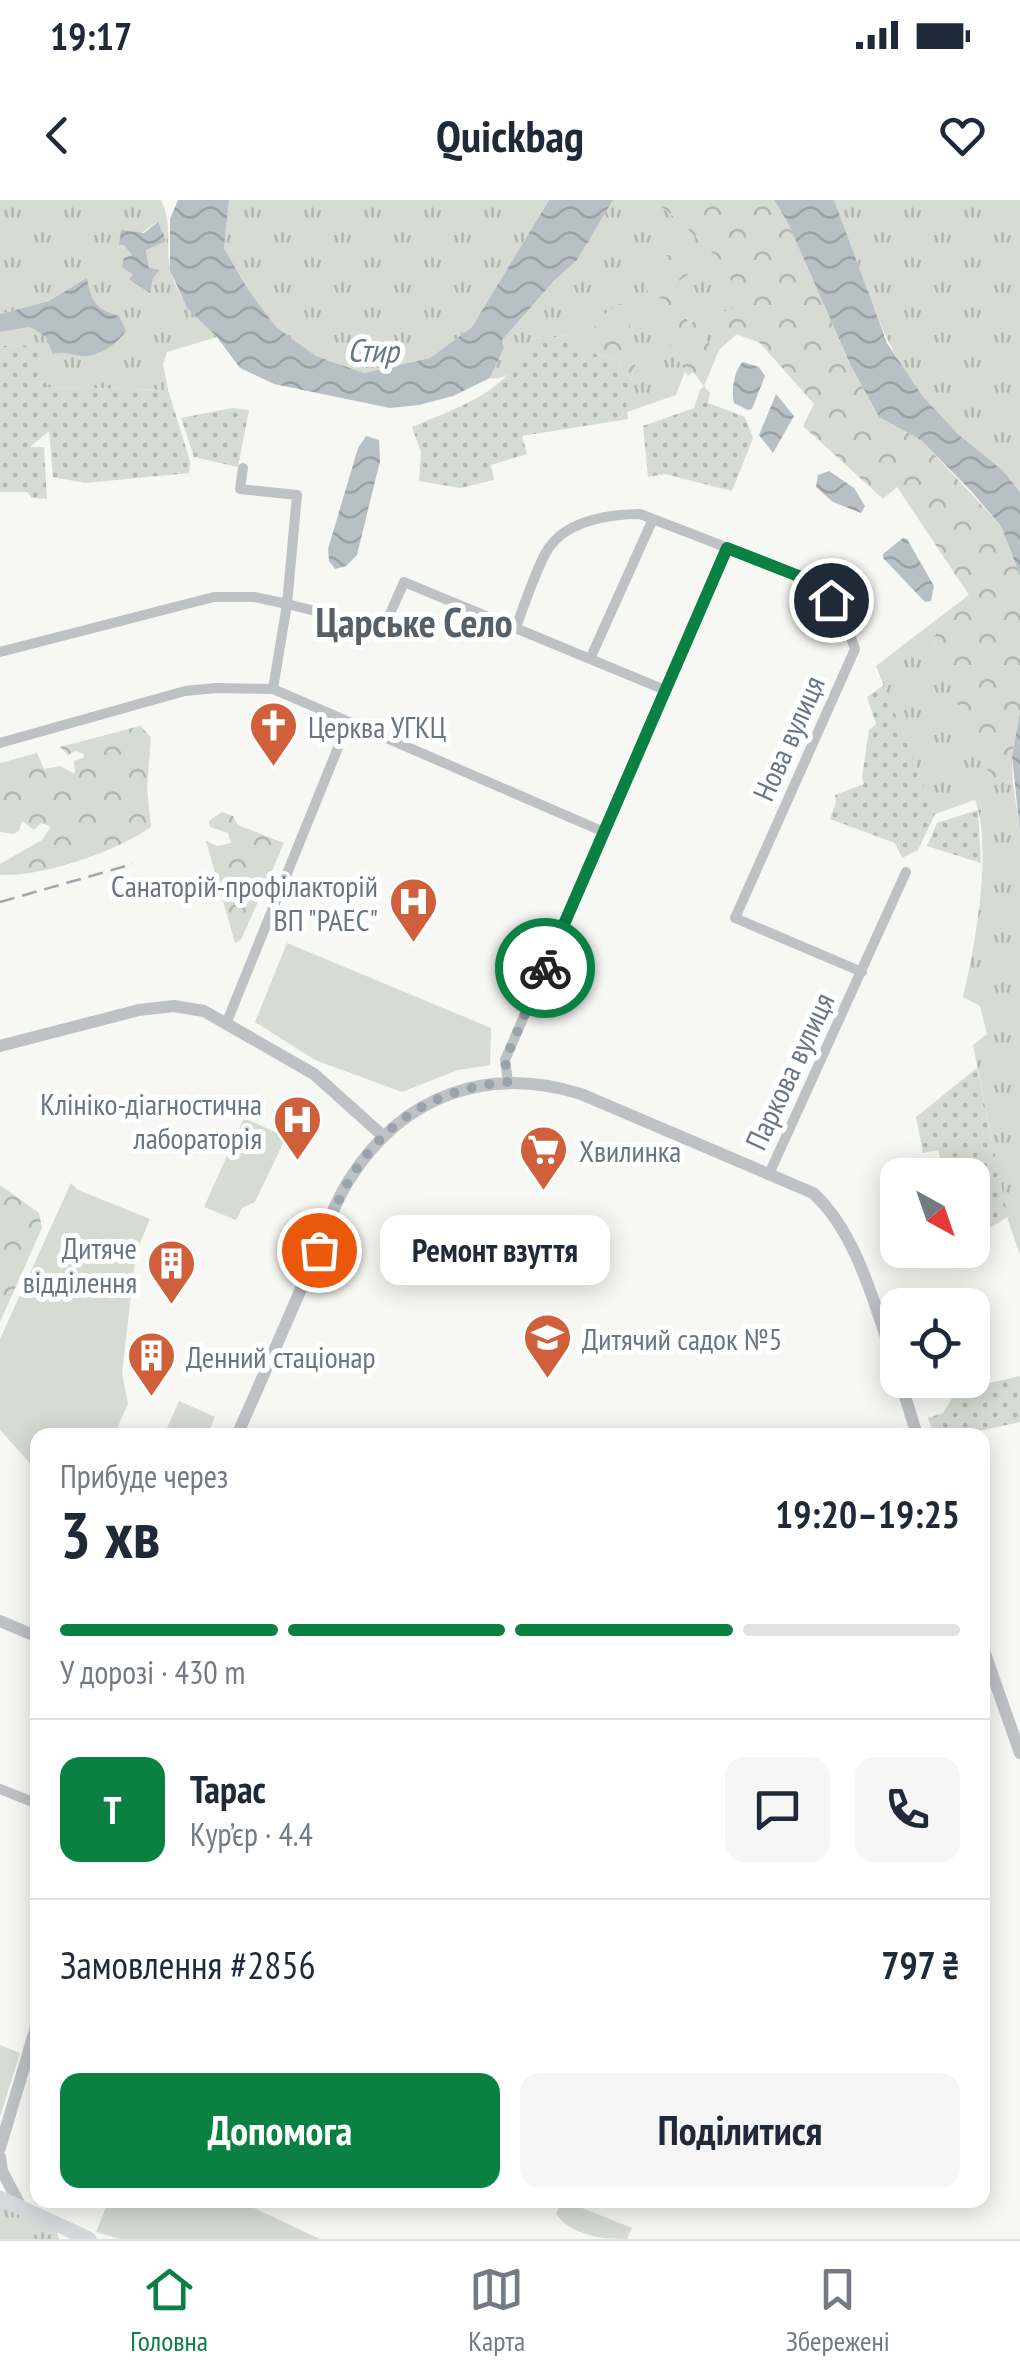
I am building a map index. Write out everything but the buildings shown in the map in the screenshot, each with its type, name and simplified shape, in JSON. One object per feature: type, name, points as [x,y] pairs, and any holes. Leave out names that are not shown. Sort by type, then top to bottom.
[{"type":"main road","points":[[0,2198],[89,2239]]},
{"type":"main road","points":[[51,2221],[59,2239]]},
{"type":"street","points":[[242,468],[240,490],[297,495],[287,604],[273,689]]},
{"type":"street","name":"Нова вулиця","points":[[516,628],[551,544],[584,523],[618,514],[640,514],[819,584],[843,616],[855,649],[735,918],[862,972]]},
{"type":"street","points":[[590,658],[653,519]]},
{"type":"street","points":[[508,1082],[505,1060],[727,548]]},
{"type":"street","points":[[0,652],[214,598],[254,597],[344,618],[382,632],[404,582],[666,690]]},
{"type":"street","points":[[0,743],[185,691],[273,689],[604,832]]},
{"type":"street","points":[[226,1024],[348,723]]},
{"type":"street","name":"Паркова вулиця","points":[[880,1323],[851,1244],[831,1208],[813,1193],[769,1174],[906,872]]},
{"type":"street","points":[[0,1046],[139,1010],[174,1006],[204,1011],[314,1074],[384,1136]]},
{"type":"street","points":[[240,1428],[350,1179],[406,1115],[445,1096],[479,1085],[549,1084],[769,1174]]},
{"type":"street","points":[[906,1398],[916,1428]]},
{"type":"street","points":[[0,1621],[30,1634]]},
{"type":"street","points":[[990,1668],[1020,1752]]},
{"type":"street","points":[[0,1789],[30,1801]]},
{"type":"street","points":[[0,2148],[30,2047]]},
{"type":"street","points":[[0,2157],[2,2172],[21,2207]]},
{"type":"green space","points":[[0,200],[161,200],[167,219],[169,262],[178,291],[217,337],[167,352],[163,364],[168,390],[46,387],[38,345],[0,346],[0,332],[30,327],[66,350],[85,356],[103,312],[91,300],[87,279],[49,301],[0,314]],"holes":[[[157,222],[146,249],[149,268],[130,279],[133,256],[124,245]]]},
{"type":"green space","points":[[229,200],[549,200],[472,327],[430,358],[364,373],[316,356],[276,328],[224,248]]},
{"type":"green space","points":[[613,200],[652,200],[724,264],[742,304],[723,329],[737,334],[719,350],[710,346],[697,321],[690,324],[686,317],[697,305],[675,298],[672,287],[681,255],[664,299],[667,304],[654,320],[685,371],[676,395],[627,412],[626,399],[639,350],[596,331],[591,336],[570,328],[567,335],[531,338],[512,372],[490,378],[504,348],[502,340],[577,260]]},
{"type":"green space","points":[[652,200],[774,200],[879,417],[921,440],[1001,526],[1020,575],[1020,712],[1012,756],[1013,783],[995,778],[979,760],[935,646],[936,620],[969,595],[897,487],[883,499],[803,426],[814,404],[760,343],[723,329],[718,314],[741,304],[724,264]]},
{"type":"green space","points":[[834,200],[1020,200],[1020,492],[933,409],[907,374],[871,301]]},
{"type":"green space","points":[[666,255],[680,255],[694,270],[672,286],[675,297],[684,293],[698,305],[686,318],[690,324],[697,320],[710,346],[719,350],[704,386],[693,372],[688,376],[654,320],[667,304],[664,299],[648,295],[646,274]]},
{"type":"green space","points":[[622,304],[639,350],[632,377],[618,372],[620,361],[592,353],[567,335],[569,328],[581,329],[591,336],[598,320]]},
{"type":"green space","points":[[567,335],[592,353],[620,361],[618,372],[632,377],[626,399],[628,419],[522,436],[527,454],[491,465],[494,480],[460,488],[419,481],[421,452],[412,427],[466,404],[497,384],[522,356],[531,338]]},
{"type":"green space","points":[[38,345],[47,387],[168,390],[190,461],[189,473],[85,483],[53,477],[49,431],[30,447],[44,447],[47,499],[32,498],[27,492],[0,492],[0,346]]},
{"type":"green space","points":[[704,386],[710,393],[708,403],[745,417],[753,438],[732,491],[665,474],[648,477],[643,426],[694,408]]},
{"type":"green space","points":[[232,408],[249,410],[238,467],[194,457],[181,418]]},
{"type":"green space","points":[[936,620],[935,646],[995,778],[1013,783],[1020,833],[1020,1255],[1008,1220],[973,1045],[987,1034],[980,1006],[963,997],[980,898],[980,820],[975,800],[935,814],[876,666]]},
{"type":"green space","points":[[884,685],[935,814],[918,850],[902,858],[895,843],[830,819],[835,795],[864,784],[869,730],[876,724],[867,697]]},
{"type":"green space","points":[[140,726],[151,737],[147,789],[151,827],[79,861],[37,872],[0,875],[0,864],[42,840],[51,827],[41,823],[34,830],[22,821],[19,831],[13,834],[0,832],[0,763],[37,753],[44,769],[60,766],[75,774],[74,761],[84,754],[75,751],[68,755],[60,747]]},
{"type":"green space","points":[[978,810],[981,863],[927,846],[937,823]]},
{"type":"green space","points":[[222,812],[233,816],[238,825],[284,843],[268,880],[252,888],[260,897],[241,940],[235,943],[206,841],[217,846],[231,843],[228,833],[210,827],[209,821]]},
{"type":"green space","points":[[287,943],[491,1028],[490,1065],[458,1070],[402,1092],[315,1060],[255,1022]]},
{"type":"green space","points":[[977,1068],[1008,1217],[990,1228],[990,1158],[940,1158],[938,1150],[923,1153],[916,1117]]},
{"type":"green space","points":[[244,1118],[286,1137],[255,1202],[242,1208],[236,1220],[204,1207]]},
{"type":"green space","points":[[71,1183],[78,1190],[150,1219],[136,1253],[122,1373],[128,1404],[117,1428],[30,1428],[30,1463],[0,1430],[0,1339]]},
{"type":"green space","points":[[0,1185],[39,1213],[42,1228],[0,1322]]},
{"type":"green space","points":[[1020,1376],[1020,1422],[990,1428],[932,1428],[928,1418],[943,1413],[952,1398],[990,1398],[990,1383]]},
{"type":"green space","points":[[179,1401],[215,1417],[210,1428],[167,1428]]},
{"type":"green space","points":[[0,2045],[20,2053],[0,2117]]},
{"type":"green space","points":[[0,2198],[56,2229],[59,2239],[0,2239]]},
{"type":"green space","points":[[106,2208],[254,2208],[320,2239],[120,2239],[96,2232]]},
{"type":"green space","points":[[559,2208],[582,2208],[632,2228],[627,2239],[598,2237],[579,2232],[556,2214]]},
{"type":"water","name":"Стир","points":[[178,200],[229,200],[224,248],[276,327],[316,356],[364,373],[430,358],[472,327],[549,200],[613,200],[577,260],[502,340],[504,348],[490,378],[453,396],[390,408],[274,384],[240,368],[217,337],[187,308],[170,270],[170,219]]},
{"type":"water","points":[[774,200],[834,200],[887,343],[923,397],[957,433],[1003,471],[1020,492],[1020,575],[1001,526],[971,491],[921,440],[879,417]]},
{"type":"water","points":[[158,222],[166,241],[146,250],[149,268],[160,270],[153,278],[150,293],[129,279],[133,275],[122,267],[124,258],[132,255],[124,245],[119,245],[121,230],[144,233]]},
{"type":"water","points":[[87,278],[96,303],[119,316],[126,331],[108,348],[91,355],[53,354],[46,337],[30,327],[0,332],[0,314],[49,301]]},
{"type":"water","points":[[743,362],[759,367],[765,376],[752,409],[748,410],[734,403],[733,398],[735,375]]},
{"type":"water","points":[[776,394],[794,416],[773,453],[759,435]]},
{"type":"water","points":[[366,436],[379,440],[380,461],[357,555],[346,566],[335,569],[329,561],[328,549],[358,448]]},
{"type":"water","points":[[829,471],[854,488],[865,506],[861,513],[833,502],[816,487],[818,475]]},
{"type":"water","points":[[903,538],[934,586],[931,601],[925,602],[883,558]]},
{"type":"water","points":[[1020,712],[1020,833],[1012,756]]},
{"type":"railway","points":[[0,902],[133,864]]},
{"type":"way so far","points":[[319,1250],[350,1179],[406,1115],[445,1096],[479,1085],[508,1082],[505,1060],[545,968]]},
{"type":"place","name":"Церква УГКЦ","points":[[273,768]]},
{"type":"place","name":"Санаторій-профілакторій ВП \"РАЕС\"","points":[[413,944]]},
{"type":"place","name":"Клініко-діагностична лабораторія","points":[[297,1162]]},
{"type":"place","name":"Хвилинка","points":[[544,1192]]},
{"type":"place","name":"Ремонт взуття","points":[[319,1250]]},
{"type":"place","name":"Дитяче відділення","points":[[172,1306]]},
{"type":"place","name":"Дитячий садок №5","points":[[547,1380]]},
{"type":"place","name":"Денний стаціонар","points":[[151,1398]]},
{"type":"district","name":"Царське Село","points":[[414,622]]},
{"type":"route","points":[[545,968],[727,548],[819,584],[831,600]]}]
